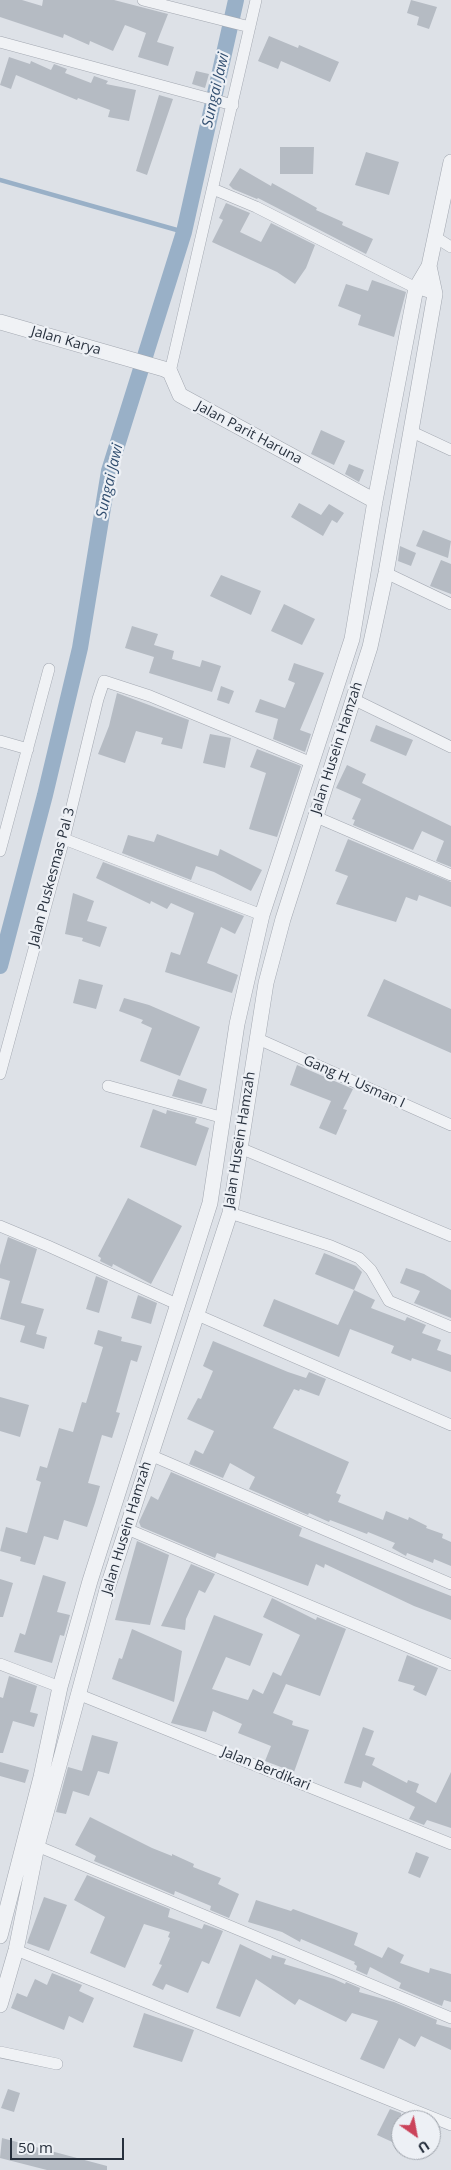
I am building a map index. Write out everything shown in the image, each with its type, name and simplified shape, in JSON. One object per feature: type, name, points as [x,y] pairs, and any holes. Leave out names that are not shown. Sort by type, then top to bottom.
[{"type":"street","points":[[143,0],[204,17],[250,27]]},
{"type":"street","points":[[167,371],[213,189],[227,105],[256,0]]},
{"type":"street","points":[[0,42],[227,105]]},
{"type":"street","name":"Jalan Husein Hamzah","points":[[0,2005],[16,1950],[37,1846],[60,1687],[90,1582],[210,1203],[237,1024],[262,916],[352,639],[375,501],[416,288],[429,266],[451,162]]},
{"type":"street","points":[[213,189],[286,221],[416,288],[435,294]]},
{"type":"street","points":[[435,237],[451,247]]},
{"type":"street","name":"Jalan Husein Hamzah","points":[[0,1936],[48,1779],[80,1695],[108,1586],[195,1314],[230,1213],[266,984],[283,919],[314,816],[370,648],[386,573],[435,294],[429,266]]},
{"type":"street","name":"Jalan Karya","points":[[0,322],[167,371]]},
{"type":"street","name":"Jalan Parit Haruna","points":[[167,371],[180,395],[375,501]]},
{"type":"street","points":[[410,431],[451,450]]},
{"type":"street","points":[[386,573],[451,604]]},
{"type":"street","points":[[0,851],[3,829],[28,749],[49,669]]},
{"type":"street","name":"Jalan Puskesmas Pal 3","points":[[0,1074],[64,839],[91,725],[104,681],[150,696],[312,763]]},
{"type":"street","points":[[353,698],[451,748]]},
{"type":"street","points":[[0,741],[28,749]]},
{"type":"street","points":[[314,816],[451,875]]},
{"type":"street","points":[[64,839],[262,916]]},
{"type":"street","name":"Gang H. Usman I","points":[[256,1038],[451,1126]]},
{"type":"street","points":[[108,1086],[224,1118]]},
{"type":"street","points":[[240,1148],[451,1236]]},
{"type":"street","points":[[230,1213],[331,1246],[359,1258],[372,1270],[389,1301],[451,1327]]},
{"type":"street","points":[[0,1226],[179,1305]]},
{"type":"street","points":[[195,1314],[451,1425]]},
{"type":"street","points":[[150,1455],[451,1584]]},
{"type":"street","points":[[127,1529],[451,1665]]},
{"type":"street","points":[[90,1582],[108,1586]]},
{"type":"street","points":[[0,1664],[60,1687]]},
{"type":"street","name":"Jalan Berdikari","points":[[80,1695],[451,1844]]},
{"type":"street","points":[[37,1846],[451,2018]]},
{"type":"street","points":[[16,1950],[451,2125]]},
{"type":"street","points":[[0,2052],[56,2064]]},
{"type":"building","points":[[0,0],[22,0],[42,6],[43,0],[114,0],[168,14],[157,42],[174,47],[168,66],[138,57],[146,33],[125,25],[113,51],[90,41],[89,45],[64,34],[63,38],[0,17]]},
{"type":"building","points":[[411,0],[437,7],[429,29],[417,25],[419,17],[407,13]]},
{"type":"building","points":[[269,36],[298,48],[299,45],[339,62],[330,82],[281,61],[278,69],[258,61]]},
{"type":"building","points":[[9,57],[30,64],[31,61],[51,70],[54,64],[67,69],[65,73],[91,83],[94,76],[108,81],[106,84],[136,90],[129,121],[108,117],[110,110],[78,98],[77,100],[16,75],[11,89],[0,85]]},
{"type":"building","points":[[196,71],[209,74],[205,88],[192,84]]},
{"type":"building","points":[[159,95],[173,99],[147,175],[136,171]]},
{"type":"building","points":[[280,147],[314,147],[313,174],[280,174]]},
{"type":"building","points":[[366,152],[399,162],[389,195],[355,185]]},
{"type":"building","points":[[240,168],[271,186],[272,183],[292,194],[317,208],[316,210],[343,222],[342,225],[373,239],[366,254],[258,198],[233,189],[229,185]]},
{"type":"building","points":[[226,203],[250,213],[240,232],[261,242],[271,223],[315,245],[306,268],[295,284],[277,272],[212,242],[223,220],[219,218]]},
{"type":"building","points":[[372,280],[406,292],[394,337],[358,325],[361,315],[338,306],[346,284],[368,291]]},
{"type":"building","points":[[321,430],[345,441],[334,465],[311,454]]},
{"type":"building","points":[[349,464],[364,470],[359,482],[345,474]]},
{"type":"building","points":[[299,503],[321,515],[329,504],[344,513],[337,523],[332,520],[323,536],[291,517]]},
{"type":"building","points":[[423,530],[451,541],[448,558],[416,546]]},
{"type":"building","points":[[400,546],[416,553],[411,566],[398,561]]},
{"type":"building","points":[[441,560],[451,564],[451,594],[430,586]]},
{"type":"building","points":[[221,575],[261,591],[251,615],[210,596]]},
{"type":"building","points":[[284,604],[315,619],[302,645],[271,631]]},
{"type":"building","points":[[132,626],[158,634],[154,645],[174,651],[172,659],[200,667],[202,660],[221,666],[212,692],[149,673],[154,657],[125,648]]},
{"type":"building","points":[[294,663],[324,673],[300,730],[311,734],[305,752],[273,739],[278,719],[255,712],[260,699],[285,708],[295,683],[288,680]]},
{"type":"building","points":[[221,686],[234,691],[229,704],[217,700]]},
{"type":"building","points":[[117,693],[189,720],[182,749],[161,744],[163,738],[136,731],[125,763],[98,754],[109,726]]},
{"type":"building","points":[[376,725],[413,740],[406,756],[370,741]]},
{"type":"building","points":[[210,734],[231,738],[225,768],[203,763]]},
{"type":"building","points":[[257,749],[301,766],[277,837],[249,829],[266,773],[250,767]]},
{"type":"building","points":[[347,765],[366,774],[362,783],[451,826],[451,867],[436,861],[444,841],[422,831],[413,850],[353,825],[355,820],[352,819],[361,799],[336,788]]},
{"type":"building","points":[[157,834],[218,856],[220,849],[262,870],[251,891],[214,872],[196,866],[191,880],[122,853],[128,835],[154,842]]},
{"type":"building","points":[[348,839],[451,882],[451,907],[419,895],[417,901],[406,897],[396,922],[336,904],[348,876],[335,871]]},
{"type":"building","points":[[103,862],[244,916],[235,934],[221,927],[207,963],[238,975],[232,993],[165,972],[171,952],[180,955],[194,913],[171,903],[167,909],[151,901],[150,904],[96,878]]},
{"type":"building","points":[[73,893],[94,901],[87,921],[107,927],[100,947],[82,941],[83,938],[65,934]]},
{"type":"building","points":[[79,979],[103,985],[96,1009],[73,1003]]},
{"type":"building","points":[[384,979],[451,1009],[451,1053],[367,1016]]},
{"type":"building","points":[[124,998],[149,1005],[200,1027],[180,1076],[140,1061],[152,1028],[141,1023],[143,1020],[119,1011]]},
{"type":"building","points":[[297,1065],[353,1089],[343,1109],[347,1110],[336,1135],[319,1128],[331,1101],[290,1085]]},
{"type":"building","points":[[178,1079],[207,1089],[202,1104],[172,1096]]},
{"type":"building","points":[[153,1109],[166,1114],[167,1110],[197,1118],[195,1123],[209,1128],[196,1166],[140,1147]]},
{"type":"building","points":[[128,1198],[182,1226],[151,1284],[113,1264],[112,1267],[100,1261],[101,1258],[98,1256]]},
{"type":"building","points":[[8,1237],[37,1249],[21,1303],[44,1309],[36,1334],[47,1337],[44,1349],[20,1342],[25,1326],[0,1319],[10,1281],[0,1278],[0,1265]]},
{"type":"building","points":[[324,1253],[356,1266],[362,1272],[354,1290],[315,1274]]},
{"type":"building","points":[[406,1268],[424,1274],[451,1290],[451,1318],[414,1303],[420,1291],[400,1283]]},
{"type":"building","points":[[96,1276],[108,1281],[99,1313],[86,1309]]},
{"type":"building","points":[[354,1290],[375,1300],[371,1308],[405,1321],[407,1317],[426,1325],[422,1333],[441,1340],[437,1350],[451,1355],[451,1372],[412,1358],[411,1361],[391,1353],[394,1346],[350,1329],[339,1357],[263,1326],[274,1299],[338,1325]]},
{"type":"building","points":[[138,1295],[157,1303],[151,1324],[131,1318]]},
{"type":"building","points":[[98,1330],[122,1337],[121,1341],[142,1346],[137,1362],[131,1360],[116,1412],[120,1413],[112,1438],[102,1435],[88,1483],[100,1486],[87,1527],[64,1520],[58,1540],[44,1536],[35,1565],[20,1561],[21,1557],[0,1551],[6,1527],[27,1533],[41,1482],[36,1480],[40,1466],[47,1468],[59,1428],[73,1432],[82,1402],[86,1403],[103,1347],[94,1344]]},
{"type":"building","points":[[213,1341],[288,1372],[306,1378],[309,1372],[326,1379],[319,1396],[300,1389],[299,1391],[294,1389],[273,1428],[349,1462],[336,1493],[341,1495],[338,1502],[383,1520],[386,1511],[408,1520],[409,1517],[427,1526],[426,1528],[443,1534],[442,1538],[451,1542],[451,1566],[434,1559],[433,1563],[407,1553],[406,1556],[392,1548],[395,1543],[368,1532],[367,1534],[330,1520],[329,1522],[309,1513],[308,1515],[249,1489],[255,1477],[230,1463],[223,1478],[189,1464],[195,1450],[203,1454],[214,1431],[187,1419],[198,1398],[201,1399],[213,1371],[203,1366]]},
{"type":"building","points":[[0,1397],[29,1405],[20,1437],[0,1431]]},
{"type":"building","points":[[171,1472],[302,1528],[299,1536],[451,1596],[451,1620],[414,1606],[325,1564],[324,1568],[316,1564],[308,1586],[217,1553],[215,1558],[141,1527],[139,1522],[151,1496],[158,1500]]},
{"type":"building","points":[[137,1541],[169,1555],[150,1625],[115,1620]]},
{"type":"building","points":[[191,1564],[215,1574],[205,1593],[199,1590],[186,1619],[185,1630],[161,1626]]},
{"type":"building","points":[[43,1575],[66,1582],[57,1612],[70,1615],[64,1636],[60,1635],[52,1663],[14,1652],[20,1633],[25,1635]]},
{"type":"building","points":[[0,1579],[13,1583],[3,1617],[0,1617]]},
{"type":"building","points":[[272,1598],[316,1620],[317,1617],[346,1629],[320,1696],[286,1684],[273,1713],[293,1721],[292,1725],[309,1730],[294,1772],[265,1761],[271,1746],[238,1733],[242,1724],[213,1711],[206,1732],[171,1723],[214,1615],[263,1634],[250,1666],[226,1657],[212,1689],[248,1700],[253,1689],[263,1694],[273,1672],[281,1676],[300,1635],[263,1617]]},
{"type":"building","points":[[132,1629],[182,1651],[174,1702],[112,1679],[119,1658],[122,1659]]},
{"type":"building","points":[[407,1655],[438,1668],[426,1696],[413,1690],[415,1686],[398,1681]]},
{"type":"building","points":[[9,1676],[37,1686],[30,1712],[38,1714],[34,1727],[13,1721],[3,1753],[0,1753],[0,1697],[3,1698]]},
{"type":"building","points":[[363,1727],[374,1731],[365,1755],[375,1758],[372,1765],[407,1783],[408,1780],[419,1784],[416,1792],[436,1803],[451,1772],[451,1828],[427,1820],[424,1825],[409,1819],[415,1807],[363,1781],[361,1788],[344,1783]]},
{"type":"building","points":[[92,1735],[118,1742],[109,1774],[98,1771],[89,1796],[73,1791],[66,1814],[56,1812],[68,1767],[82,1771]]},
{"type":"building","points":[[0,1762],[29,1770],[25,1783],[0,1776]]},
{"type":"building","points":[[90,1817],[152,1848],[172,1856],[172,1854],[194,1864],[193,1867],[221,1878],[218,1884],[239,1894],[229,1918],[210,1910],[211,1906],[175,1891],[174,1895],[94,1861],[96,1856],[75,1845]]},
{"type":"building","points":[[416,1852],[429,1857],[420,1878],[408,1873]]},
{"type":"building","points":[[87,1875],[170,1909],[168,1917],[202,1929],[204,1924],[223,1931],[209,1964],[202,1961],[188,1993],[166,1984],[163,1990],[152,1985],[162,1965],[159,1964],[170,1938],[168,1937],[170,1932],[144,1924],[125,1968],[90,1953],[105,1917],[74,1900]]},
{"type":"building","points":[[44,1897],[67,1905],[49,1951],[27,1943]]},
{"type":"building","points":[[256,1900],[291,1911],[293,1909],[358,1933],[354,1945],[382,1958],[388,1947],[404,1955],[400,1963],[429,1973],[430,1968],[451,1974],[451,2002],[444,2000],[442,2006],[399,1988],[401,1983],[370,1967],[367,1975],[356,1970],[355,1962],[301,1939],[300,1942],[282,1932],[248,1922]]},
{"type":"building","points":[[240,1944],[271,1959],[272,1955],[286,1959],[284,1964],[345,1984],[346,1982],[360,1988],[359,1992],[394,2002],[437,2020],[436,2024],[451,2028],[451,2050],[421,2036],[415,2047],[399,2038],[384,2069],[360,2059],[378,2021],[352,2013],[346,2022],[299,1999],[295,2005],[256,1979],[240,2017],[216,2008]]},
{"type":"building","points":[[52,1973],[82,1985],[79,1991],[94,1998],[83,2023],[69,2016],[64,2030],[11,2008],[17,1993],[27,1997],[35,1979],[47,1985]]},
{"type":"building","points":[[144,2013],[194,2030],[182,2062],[133,2047]]},
{"type":"building","points":[[8,2089],[20,2093],[14,2112],[1,2108]]},
{"type":"building","points":[[390,2109],[393,2110],[391,2110],[391,2141],[377,2135]]},
{"type":"building","points":[[2,2138],[107,2166],[107,2170],[47,2170],[0,2158]]},
{"type":"waterway","name":"Sungai Jawi","points":[[0,966],[45,795],[80,648],[109,471],[184,232],[236,0]]},
{"type":"waterway","points":[[0,180],[184,232]]}]
